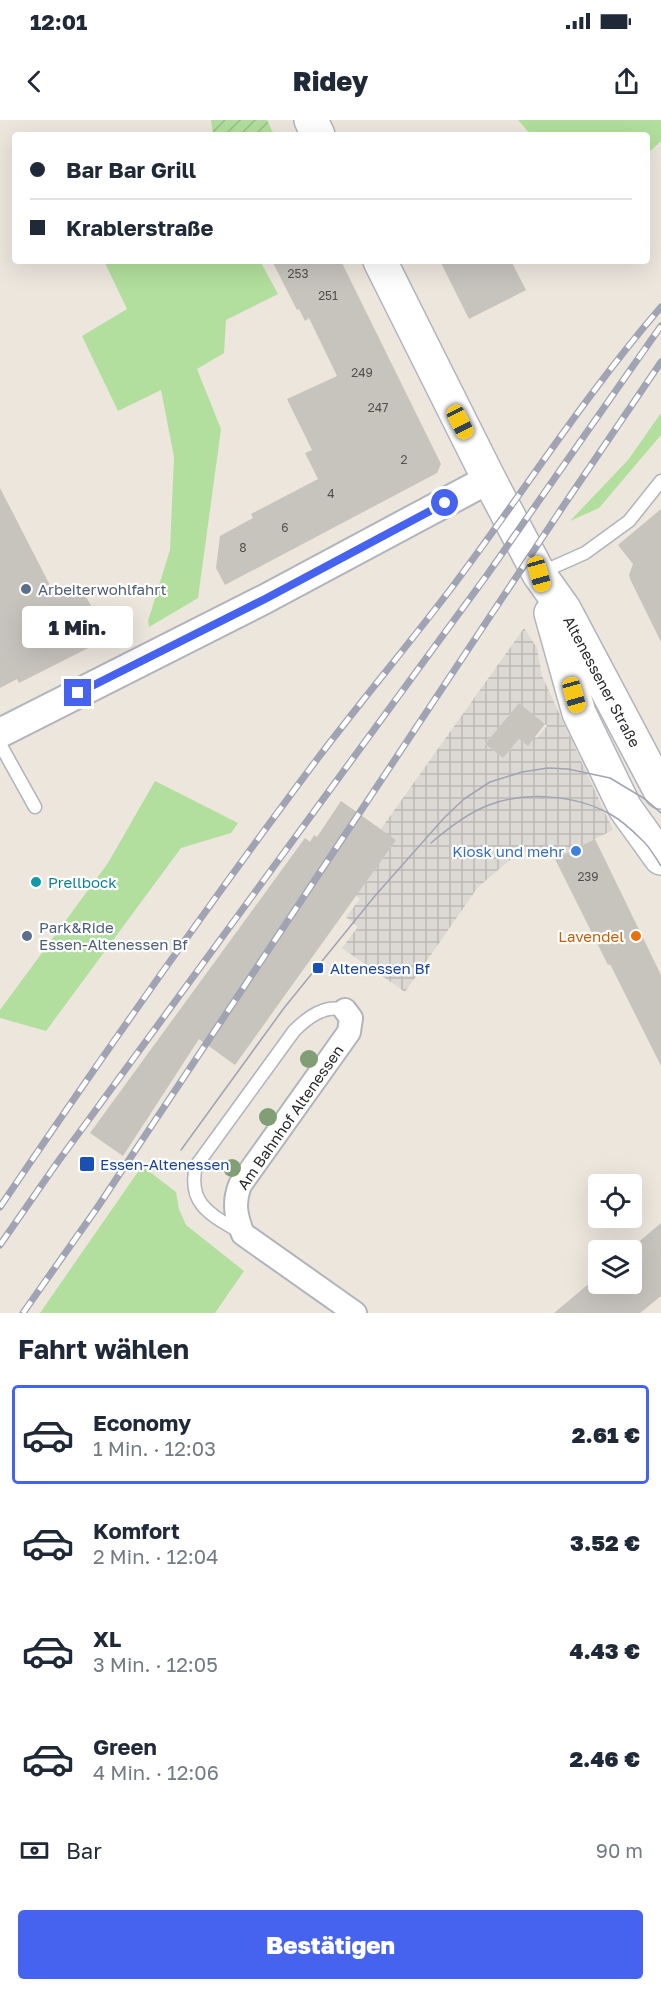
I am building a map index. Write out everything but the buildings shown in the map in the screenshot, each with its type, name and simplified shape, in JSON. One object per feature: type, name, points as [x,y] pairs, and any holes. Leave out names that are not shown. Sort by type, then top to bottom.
[{"type":"main road","name":"Altenessener Straße","points":[[382,264],[539,574],[564,609],[661,792]]},
{"type":"main road","name":"Altenessener Straße","points":[[539,574],[579,713],[625,808],[661,858]]},
{"type":"street","points":[[0,733],[265,599],[489,479]]},
{"type":"street","name":"Am Bahnhof Altenessen","points":[[243,1234],[236,1218],[235,1207],[240,1185],[345,1039],[349,1032],[351,1018],[345,1010]]},
{"type":"street","points":[[243,1234],[355,1313]]},
{"type":"lane","points":[[539,574],[585,553],[628,521],[661,481]]},
{"type":"lane","points":[[0,744],[34,807]]},
{"type":"lane","points":[[243,1234],[204,1209],[195,1192],[193,1179],[196,1166],[294,1031],[307,1019],[321,1012],[336,1007],[345,1010]]},
{"type":"green space","points":[[211,120],[267,120],[273,132],[213,132]]},
{"type":"green space","points":[[518,120],[661,120],[661,141],[650,151],[650,132],[528,132]]},
{"type":"green space","points":[[105,264],[262,264],[278,294],[226,320],[224,353],[197,369],[221,429],[198,598],[149,627],[148,621],[170,550],[174,457],[161,390],[118,411],[82,336],[127,309]]},
{"type":"green space","points":[[661,413],[661,435],[599,508],[570,521],[628,460]]},
{"type":"green space","points":[[155,781],[238,823],[231,833],[181,848],[46,1031],[0,1018],[0,1010],[108,863]]},
{"type":"green space","points":[[142,1166],[176,1192],[179,1209],[186,1225],[244,1271],[215,1313],[40,1313]]},
{"type":"shaded area","points":[[524,628],[537,648],[542,676],[613,830],[555,859],[522,850],[478,887],[405,992],[342,948],[358,927],[346,917],[360,899],[341,885]],"holes":[[[519,703],[547,726],[537,738],[519,739],[503,758],[485,744]]]},
{"type":"tram line","points":[[181,1150],[284,1008],[374,897],[444,818],[464,799],[490,782],[522,772],[548,768],[568,769],[610,778],[645,799],[661,813]]},
{"type":"tram line","points":[[431,843],[458,822],[489,805],[518,798],[550,797],[582,803],[614,816],[645,843],[661,866]]},
{"type":"railway","points":[[0,1207],[156,981],[277,813],[453,586],[580,409],[661,307]]},
{"type":"railway","points":[[0,1245],[57,1163],[487,575],[661,326]]},
{"type":"railway","points":[[23,1313],[97,1208],[661,362]]},
{"type":"place","name":"Arbeiterwohlfahrt","points":[[26,589]]},
{"type":"place","name":"Kiosk und mehr","points":[[576,851]]},
{"type":"place","name":"Prellbock","points":[[36,882]]},
{"type":"place","name":"Park&Ride Essen-Altenessen Bf","points":[[27,936]]},
{"type":"place","name":"Lavendel","points":[[636,936]]},
{"type":"place","name":"Altenessen Bf","points":[[318,968]]},
{"type":"place","name":"Essen-Altenessen","points":[[87,1164]]},
{"type":"route","points":[[78,693],[265,599],[445,503]]}]
